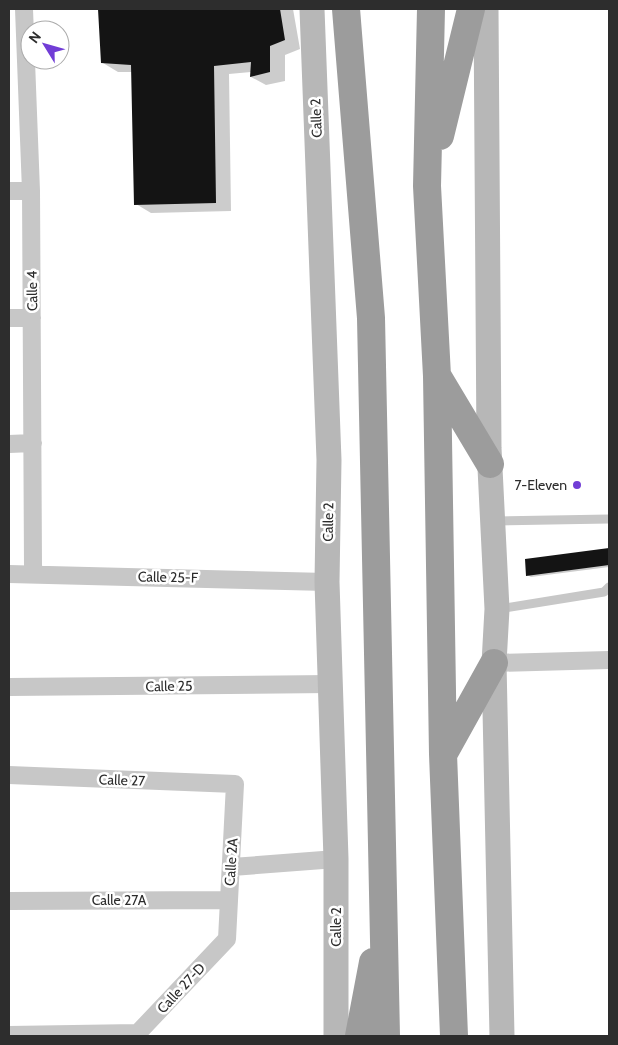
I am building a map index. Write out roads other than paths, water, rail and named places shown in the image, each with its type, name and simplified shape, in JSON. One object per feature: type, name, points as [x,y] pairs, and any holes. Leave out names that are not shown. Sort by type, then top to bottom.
[{"type":"highway","points":[[327,9],[351,82]]},
{"type":"highway","points":[[346,9],[371,318],[386,1036]]},
{"type":"highway","points":[[431,9],[428,186],[437,376],[443,754],[454,1036]]},
{"type":"highway","points":[[428,186],[471,9]]},
{"type":"highway","points":[[437,376],[490,464]]},
{"type":"highway","points":[[443,754],[494,663]]},
{"type":"highway","points":[[359,1036],[384,904]]},
{"type":"highway","points":[[454,1002],[460,1036]]},
{"type":"main road","name":"Calle 2","points":[[312,9],[329,460],[327,582],[336,859],[336,1036]]},
{"type":"main road","points":[[486,9],[490,464],[496,609],[494,663],[502,1036]]},
{"type":"street","name":"Calle 4","points":[[24,9],[17,64],[31,192],[34,574]]},
{"type":"street","points":[[9,191],[31,192]]},
{"type":"street","points":[[9,318],[32,318]]},
{"type":"street","points":[[9,444],[33,443]]},
{"type":"street","name":"Calle 25-F","points":[[9,574],[327,582]]},
{"type":"street","points":[[494,663],[609,660]]},
{"type":"street","name":"Calle 25","points":[[9,687],[330,684]]},
{"type":"street","name":"Calle 27","points":[[9,775],[235,784]]},
{"type":"street","name":"Calle 2A","points":[[227,939],[235,784]]},
{"type":"street","points":[[232,867],[336,859]]},
{"type":"street","name":"Calle 27A","points":[[9,901],[228,900]]},
{"type":"street","name":"Calle 27-D","points":[[137,1035],[227,939]]},
{"type":"street","points":[[9,1035],[137,1035]]},
{"type":"lane","points":[[492,521],[609,519]]},
{"type":"lane","points":[[496,609],[604,592],[609,587]]},
{"type":"place","name":"7-Eleven","points":[[577,485]]}]
